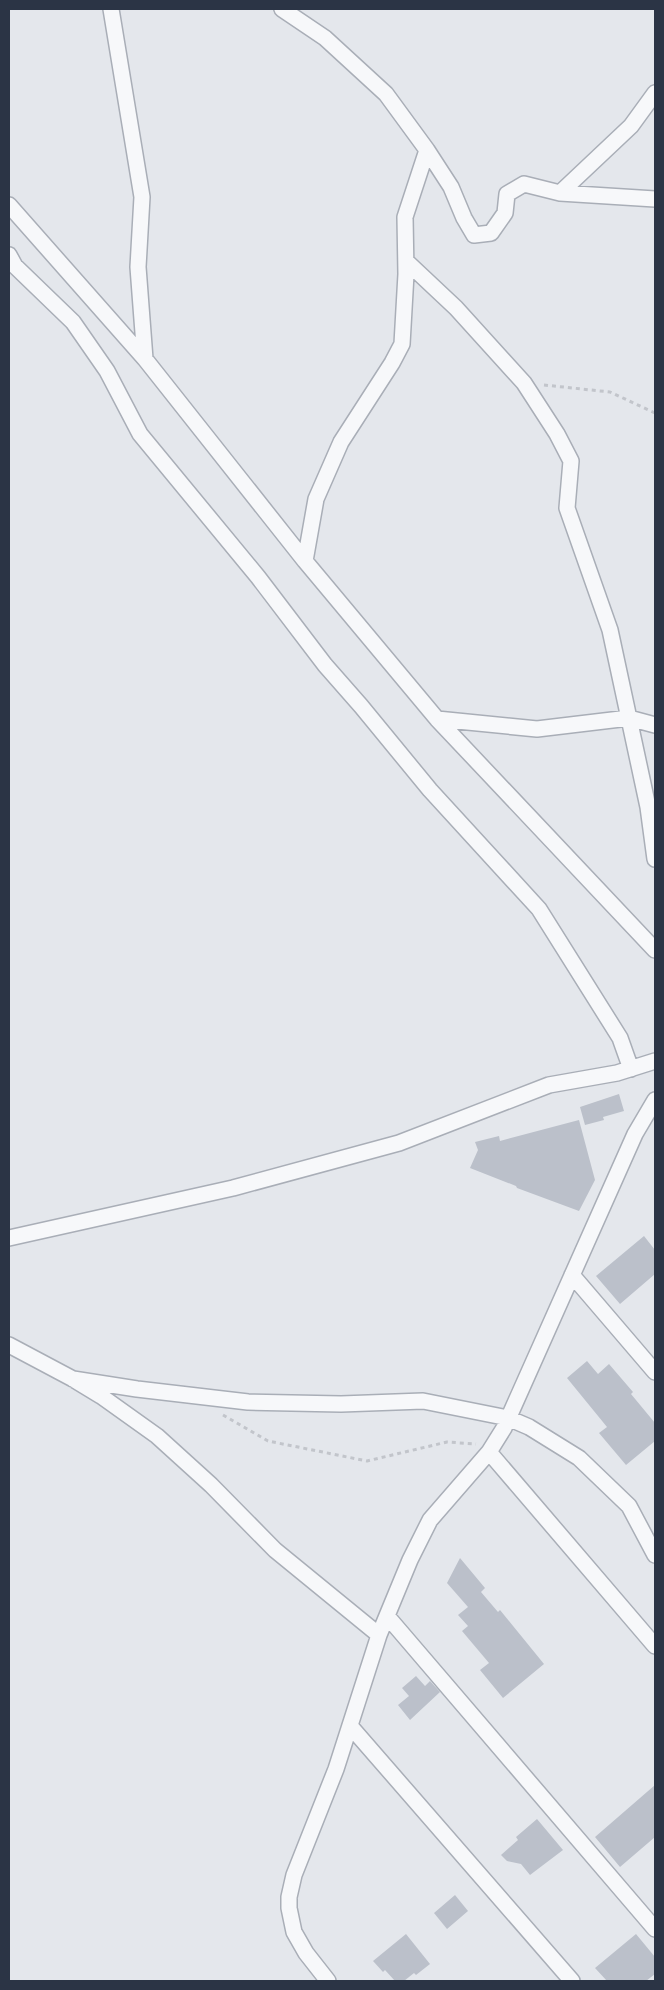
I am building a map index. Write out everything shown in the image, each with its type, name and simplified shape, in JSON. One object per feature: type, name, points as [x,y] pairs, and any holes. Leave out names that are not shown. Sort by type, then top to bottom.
[{"type":"street","points":[[111,9],[142,197],[138,267],[145,359]]},
{"type":"street","points":[[282,9],[325,38],[386,94],[452,186],[464,218],[474,235],[491,233],[505,213],[507,194],[524,184],[560,193],[655,199]]},
{"type":"street","points":[[560,193],[631,126],[655,93]]},
{"type":"street","points":[[305,561],[316,499],[341,442],[392,363],[402,344],[406,261],[405,216],[427,150]]},
{"type":"street","points":[[9,205],[145,359],[305,561],[437,719],[655,950]]},
{"type":"street","points":[[9,255],[15,266],[73,322],[107,371],[140,434],[258,577],[325,665],[430,790],[539,909],[620,1038],[631,1069]]},
{"type":"street","points":[[406,261],[456,308],[524,383],[572,461],[567,508],[610,630],[648,807],[655,859]]},
{"type":"street","points":[[437,719],[538,729],[629,718],[655,724]]},
{"type":"street","points":[[9,1238],[233,1188],[399,1143],[549,1085],[631,1069],[655,1061]]},
{"type":"street","points":[[328,1981],[306,1953],[294,1932],[289,1897],[294,1875],[351,1727],[379,1635],[430,1520],[491,1449],[508,1418],[634,1134],[653,1110]]},
{"type":"street","points":[[572,1275],[655,1372]]},
{"type":"street","points":[[9,1345],[73,1379],[157,1436],[212,1485],[275,1550],[379,1635]]},
{"type":"street","points":[[73,1379],[137,1389],[248,1402],[341,1404],[423,1401],[508,1418],[529,1426],[579,1458],[629,1506],[655,1555]]},
{"type":"street","points":[[491,1449],[655,1646]]},
{"type":"street","points":[[387,1616],[655,1930]]},
{"type":"street","points":[[351,1727],[572,1981]]},
{"type":"path","points":[[524,383],[610,392],[655,413]]},
{"type":"path","points":[[218,1413],[268,1441],[367,1461],[447,1442],[491,1449]]},
{"type":"building","points":[[619,1094],[624,1111],[603,1117],[604,1120],[585,1125],[580,1107]]},
{"type":"building","points":[[579,1120],[595,1180],[579,1211],[470,1168],[478,1150],[475,1142],[499,1136],[500,1141]]},
{"type":"building","points":[[644,1236],[655,1250],[655,1274],[620,1304],[596,1276]]},
{"type":"building","points":[[587,1361],[598,1374],[609,1364],[633,1392],[631,1394],[655,1423],[655,1441],[626,1465],[599,1433],[607,1427],[567,1378]]},
{"type":"building","points":[[460,1558],[485,1588],[481,1592],[498,1612],[500,1610],[544,1664],[503,1698],[480,1670],[489,1663],[462,1631],[468,1626],[458,1615],[468,1607],[447,1583]]},
{"type":"building","points":[[416,1676],[425,1686],[430,1681],[440,1692],[410,1720],[398,1705],[409,1696],[402,1688]]},
{"type":"building","points":[[655,1785],[655,1837],[620,1867],[595,1837]]},
{"type":"building","points":[[537,1819],[563,1850],[530,1875],[521,1864],[507,1861],[501,1855],[518,1840],[516,1837]]},
{"type":"building","points":[[455,1895],[468,1911],[447,1929],[434,1913]]},
{"type":"building","points":[[406,1934],[430,1964],[416,1975],[414,1973],[404,1981],[395,1981],[373,1961]]},
{"type":"building","points":[[636,1934],[655,1957],[655,1974],[646,1981],[607,1981],[595,1968]]}]
